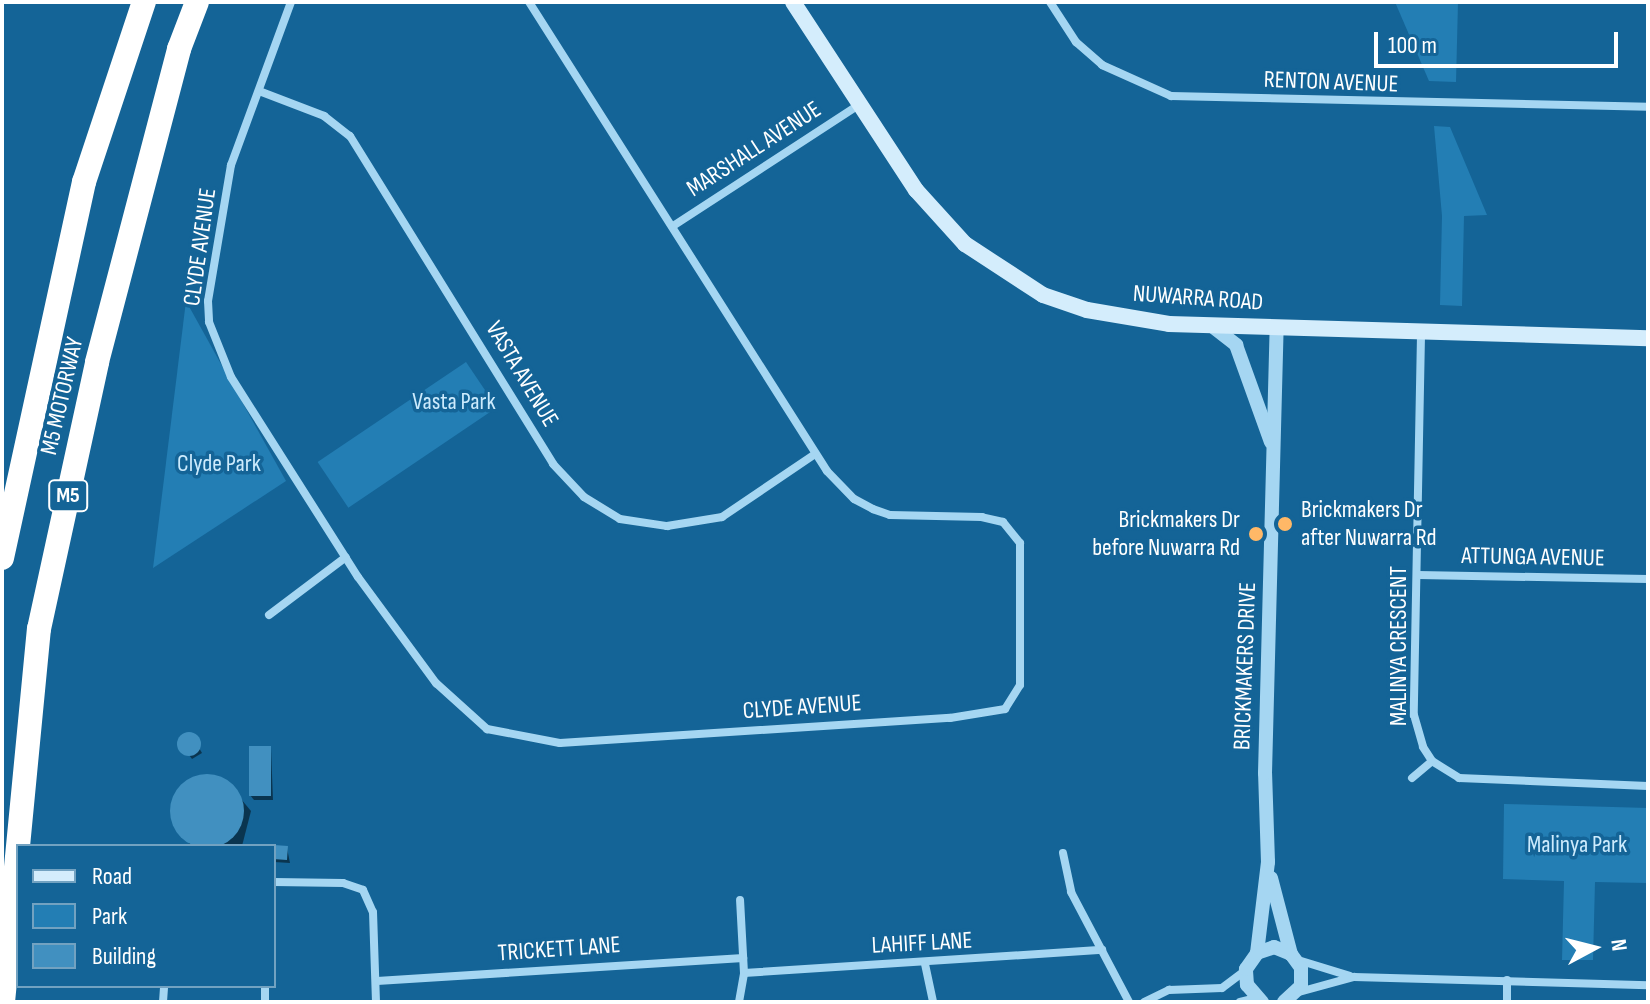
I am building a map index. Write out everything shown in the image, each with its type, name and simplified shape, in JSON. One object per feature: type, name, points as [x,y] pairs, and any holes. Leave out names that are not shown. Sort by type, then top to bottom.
[{"type":"highway","name":"M5 MOTORWAY","points":[[2,558],[84,182],[144,2]]},
{"type":"highway","name":"M5 MOTORWAY","points":[[18,844],[39,629],[97,362],[179,49],[197,2]]},
{"type":"highway","name":"M5 MOTORWAY","points":[[3,1002],[16,867]]},
{"type":"main road","name":"NUWARRA ROAD","points":[[793,2],[857,106],[936,213],[965,244],[1043,295],[1087,310],[1169,324],[1421,335],[1648,338]]},
{"type":"street","name":"CLYDE AVENUE","points":[[291,2],[231,165],[208,301],[209,322],[231,377],[346,557],[436,683],[487,729],[560,743],[963,717],[1005,709],[1020,685],[1020,543],[1003,522],[982,517],[890,515],[854,499],[815,454],[529,2]]},
{"type":"street","name":"RENTON AVENUE","points":[[1050,2],[1076,42],[1102,65],[1171,96],[1648,107]]},
{"type":"street","name":"VASTA AVENUE","points":[[259,91],[324,116],[350,136],[553,464],[584,497],[620,519],[651,524],[722,517],[815,454]]},
{"type":"street","name":"MARSHALL AVENUE","points":[[673,226],[857,106]]},
{"type":"street","points":[[1212,326],[1236,345],[1273,450]]},
{"type":"street","name":"BRICKMAKERS DRIVE","points":[[1257,953],[1268,862],[1265,773],[1277,327]]},
{"type":"street","name":"MALINYA CRESCENT","points":[[1421,335],[1414,715],[1432,761]]},
{"type":"street","points":[[269,615],[346,557]]},
{"type":"street","name":"ATTUNGA AVENUE","points":[[1418,575],[1648,579]]},
{"type":"street","points":[[1412,778],[1432,761],[1451,775],[1476,781],[1648,786]]},
{"type":"street","points":[[1063,853],[1071,892],[1129,1002]]},
{"type":"street","name":"BRICKMAKERS DRIVE","points":[[1268,862],[1302,977],[1290,999]]},
{"type":"street","points":[[276,882],[343,883],[363,890],[373,912],[376,1002]]},
{"type":"street","points":[[739,1002],[744,973],[740,900]]},
{"type":"street","points":[[1144,1002],[1169,990],[1222,988],[1246,969],[1257,953],[1274,947],[1354,977],[1648,985]]},
{"type":"street","name":"LAHIFF LANE","points":[[744,973],[925,964],[1102,950]]},
{"type":"street","name":"TRICKETT LANE","points":[[377,981],[743,958]]},
{"type":"street","points":[[925,964],[933,1002]]},
{"type":"street","points":[[1246,969],[1247,985],[1259,1000]]},
{"type":"street","points":[[1290,999],[1354,977]]},
{"type":"street","points":[[1507,980],[1507,1002]]},
{"type":"street","points":[[1240,1002],[1259,1000]]},
{"type":"green space","points":[[1395,2],[1458,2],[1456,82],[1429,81]]},
{"type":"green space","points":[[1434,126],[1450,127],[1487,215],[1464,216],[1462,306],[1440,305],[1442,216]]},
{"type":"green space","name":"Clyde Park","points":[[186,301],[286,481],[153,568]]},
{"type":"green space","name":"Vasta Park","points":[[466,362],[497,408],[348,508],[318,462]]},
{"type":"green space","name":"Malinya Park","points":[[1504,804],[1648,808],[1648,883],[1595,882],[1593,960],[1562,960],[1564,881],[1503,879]]},
{"type":"building","points":[[189,732],[197,736],[201,744],[197,752],[189,756],[181,752],[177,744],[181,736]]},
{"type":"building","points":[[249,746],[271,746],[271,796],[249,796]]},
{"type":"building","points":[[200,775],[214,775],[228,780],[238,790],[243,804],[243,818],[238,832],[223,844],[186,842],[176,832],[171,818],[171,804],[176,790],[186,780]]},
{"type":"building","points":[[276,845],[288,846],[287,860],[276,859]]},
{"type":"place","name":"Brickmakers Dr after Nuwarra Rd","points":[[1285,524]]},
{"type":"place","name":"Brickmakers Dr before Nuwarra Rd","points":[[1256,534]]}]
